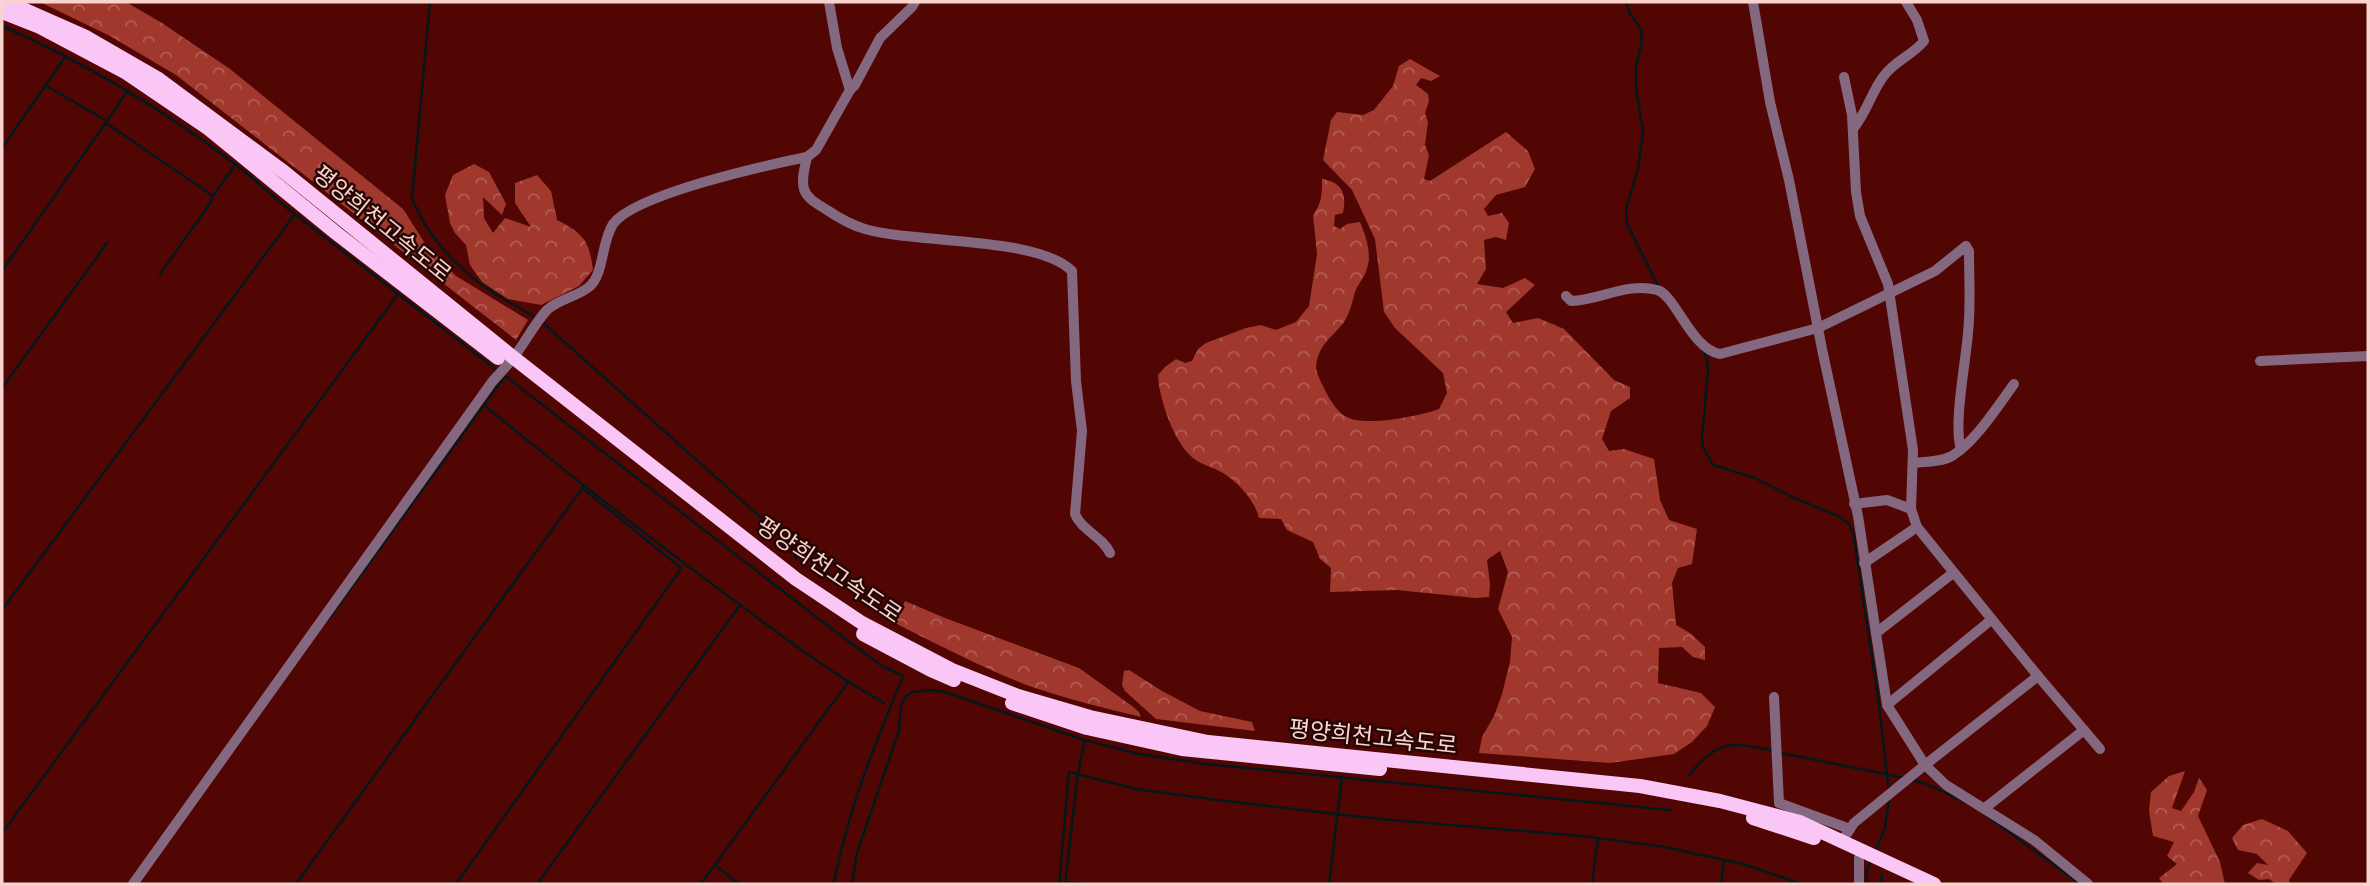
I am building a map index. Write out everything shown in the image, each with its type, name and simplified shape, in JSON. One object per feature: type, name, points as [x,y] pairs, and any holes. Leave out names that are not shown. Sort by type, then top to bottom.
[{"type":"highway","name":"평양희천고속도로","points":[[7,2],[86,37],[157,78],[284,172],[511,361],[758,559],[865,636],[930,670],[1015,705],[1087,728],[1182,749],[1658,798],[1726,811],[1806,834],[1934,884]]},
{"type":"highway","name":"평양희천고속도로","points":[[2,12],[40,27],[125,72],[209,129],[336,233],[511,361],[796,579],[850,616],[952,670],[1018,696],[1090,717],[1208,742],[1640,786],[1762,811],[1847,835],[1869,859],[1913,884]]},
{"type":"street","points":[[829,2],[837,48],[850,90]]},
{"type":"street","points":[[132,884],[492,382],[511,361],[547,310],[589,287],[598,276],[603,247],[613,224],[636,205],[711,180],[807,157],[816,150],[880,38],[915,2]]},
{"type":"street","points":[[1753,2],[1770,102],[1789,180],[1854,504],[1887,705],[1925,765],[1946,785],[2034,840],[2088,884]]},
{"type":"street","points":[[1853,129],[1863,117],[1882,77],[1903,58],[1917,50],[1924,41],[1917,20],[1906,2]]},
{"type":"street","points":[[1844,76],[1852,115],[1860,216],[1886,276],[1913,463],[1911,509],[1917,527],[2100,749]]},
{"type":"street","points":[[807,157],[804,191],[811,200],[849,223],[866,230],[1010,247],[1054,260],[1072,271],[1076,381],[1082,430],[1075,514],[1078,521],[1107,546],[1110,553]]},
{"type":"street","points":[[1566,296],[1571,301],[1596,299],[1628,288],[1656,289],[1665,293],[1684,324],[1712,353],[1720,354],[1818,328],[1934,271],[1966,246],[1969,251],[1969,309],[1958,440],[1961,449]]},
{"type":"street","points":[[2260,361],[2368,356]]},
{"type":"street","points":[[1913,463],[1946,458],[1961,449],[1976,434],[2014,384]]},
{"type":"street","points":[[1854,504],[1887,500],[1911,509]]},
{"type":"street","points":[[1864,563],[1917,527]]},
{"type":"street","points":[[1876,633],[1953,573]]},
{"type":"street","points":[[1887,705],[1992,620]]},
{"type":"street","points":[[1774,697],[1779,803],[1847,835],[1854,823],[2038,676]]},
{"type":"street","points":[[1985,808],[2084,730]]},
{"type":"street","points":[[1859,884],[1869,859]]},
{"type":"green space","points":[[40,2],[126,2],[230,69],[403,209],[426,245],[456,276],[528,320],[516,340],[176,75],[110,36]]},
{"type":"green space","points":[[1410,59],[1440,76],[1431,81],[1421,78],[1416,85],[1428,94],[1429,101],[1425,113],[1428,122],[1425,145],[1429,155],[1424,179],[1430,181],[1506,132],[1528,151],[1535,169],[1525,187],[1496,195],[1484,209],[1488,216],[1502,213],[1509,223],[1506,240],[1496,237],[1484,240],[1486,269],[1477,284],[1503,288],[1525,278],[1535,285],[1506,312],[1513,323],[1538,318],[1564,329],[1614,380],[1630,387],[1630,398],[1611,411],[1602,439],[1609,451],[1624,449],[1654,459],[1660,500],[1669,520],[1697,529],[1692,564],[1678,568],[1672,583],[1676,625],[1705,647],[1705,660],[1693,657],[1682,647],[1659,648],[1658,683],[1701,693],[1715,707],[1707,726],[1692,742],[1674,754],[1610,763],[1479,753],[1482,737],[1502,694],[1510,662],[1512,637],[1498,609],[1508,572],[1500,551],[1487,560],[1489,597],[1397,590],[1330,592],[1331,568],[1320,559],[1313,542],[1287,530],[1281,519],[1259,518],[1250,499],[1234,481],[1196,460],[1186,451],[1169,420],[1158,375],[1165,367],[1176,359],[1185,363],[1192,361],[1198,349],[1206,343],[1246,328],[1261,325],[1276,330],[1296,322],[1309,306],[1317,254],[1313,215],[1321,198],[1322,179],[1334,183],[1342,190],[1343,213],[1335,215],[1334,226],[1340,229],[1347,224],[1360,222],[1369,254],[1365,274],[1356,290],[1348,315],[1323,346],[1318,358],[1317,371],[1325,390],[1345,416],[1364,421],[1391,420],[1439,409],[1447,393],[1443,373],[1395,328],[1384,312],[1375,239],[1352,190],[1323,160],[1331,120],[1337,112],[1363,115],[1374,110],[1393,86],[1399,66]]},
{"type":"green space","points":[[474,164],[489,172],[506,204],[502,215],[483,197],[484,218],[493,233],[505,218],[531,227],[515,203],[515,183],[537,175],[551,191],[557,220],[579,234],[587,245],[593,270],[579,286],[541,305],[508,299],[482,282],[470,265],[466,245],[450,223],[445,195],[453,175]]},
{"type":"green space","points":[[905,601],[1079,668],[1132,706],[1141,717],[1032,687],[946,649],[895,623]]},
{"type":"green space","points":[[1129,670],[1200,711],[1252,722],[1255,731],[1156,719],[1125,691],[1122,685],[1124,671]]},
{"type":"green space","points":[[2185,771],[2172,808],[2181,811],[2194,792],[2199,778],[2207,790],[2198,816],[2220,862],[2225,884],[2163,884],[2159,878],[2177,864],[2167,856],[2174,842],[2153,836],[2149,811],[2151,792],[2169,776]]},
{"type":"green space","points":[[2262,819],[2288,831],[2307,853],[2289,880],[2290,884],[2276,884],[2269,879],[2259,880],[2248,873],[2257,863],[2268,865],[2257,854],[2238,850],[2232,838],[2243,825]]},
{"type":"waterway","points":[[430,2],[412,198],[434,237],[465,271],[500,297],[536,318]]},
{"type":"waterway","points":[[1626,2],[1640,28],[1642,41],[1636,67],[1636,89],[1643,131],[1638,169],[1626,209],[1627,224],[1659,288]]},
{"type":"waterway","points":[[2,26],[93,71],[179,124],[235,164],[288,209],[498,371]]},
{"type":"waterway","points":[[2,148],[66,56]]},
{"type":"waterway","points":[[45,85],[107,121],[128,90]]},
{"type":"waterway","points":[[2,271],[107,121]]},
{"type":"waterway","points":[[106,123],[213,196],[235,165]]},
{"type":"waterway","points":[[160,274],[213,196]]},
{"type":"waterway","points":[[2,610],[295,214]]},
{"type":"waterway","points":[[2,388],[107,243]]},
{"type":"waterway","points":[[2,833],[398,294]]},
{"type":"waterway","points":[[541,321],[766,522],[794,549],[796,559]]},
{"type":"waterway","points":[[1703,350],[1708,370],[1702,437],[1703,447],[1713,465],[1755,478],[1838,516],[1849,524],[1854,535],[1889,792]]},
{"type":"waterway","points":[[504,375],[824,623],[882,666],[903,676],[854,804],[834,884]]},
{"type":"waterway","points":[[328,620],[505,376]]},
{"type":"waterway","points":[[484,405],[703,577],[808,654],[884,703]]},
{"type":"waterway","points":[[296,884],[583,487]]},
{"type":"waterway","points":[[456,884],[680,570],[680,567],[582,488]]},
{"type":"waterway","points":[[537,884],[740,605]]},
{"type":"waterway","points":[[701,884],[848,682]]},
{"type":"waterway","points":[[852,884],[857,853],[899,730],[901,706],[905,697],[913,692],[929,690],[945,692],[1081,739],[1138,754],[1205,764],[1671,810]]},
{"type":"waterway","points":[[1065,884],[1078,773],[1085,740]]},
{"type":"waterway","points":[[1689,775],[1709,754],[1727,746],[1775,751]]},
{"type":"waterway","points":[[1781,753],[1905,778]]},
{"type":"waterway","points":[[1059,884],[1069,772],[1137,789],[1209,799],[1380,819],[1582,836],[1665,847],[1743,864],[1802,884]]},
{"type":"waterway","points":[[1329,884],[1342,777]]},
{"type":"waterway","points":[[1911,780],[1927,784],[1966,803]]},
{"type":"waterway","points":[[1875,852],[1885,828],[1889,799]]},
{"type":"waterway","points":[[1984,814],[2080,884]]},
{"type":"waterway","points":[[1592,884],[1598,839]]},
{"type":"waterway","points":[[1721,884],[1724,860]]},
{"type":"waterway","points":[[1867,884],[1866,871],[1871,861]]},
{"type":"waterway","points":[[715,865],[739,884]]},
{"type":"waterway","points":[[1881,884],[1882,874]]},
{"type":"waterway","points":[[1065,882],[1086,884]]}]
